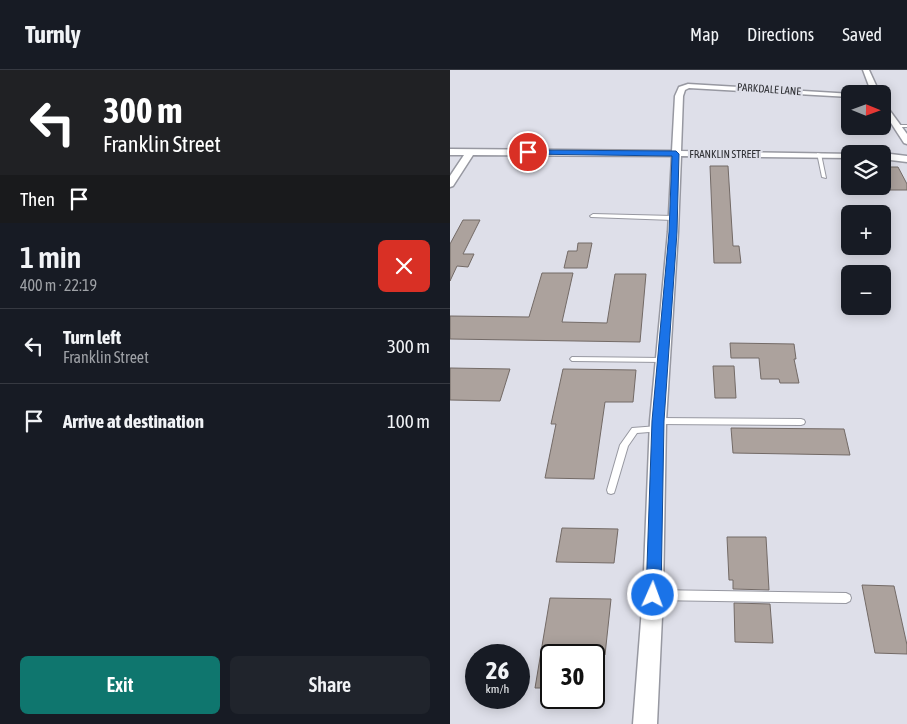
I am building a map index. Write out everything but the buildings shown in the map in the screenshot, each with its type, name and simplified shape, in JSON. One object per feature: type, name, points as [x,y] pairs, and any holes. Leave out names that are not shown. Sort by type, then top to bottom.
[{"type":"street","points":[[866,70],[872,85]]},
{"type":"street","name":"PARKDALE LANE","points":[[676,154],[679,96],[682,89],[688,86],[841,94]]},
{"type":"street","points":[[891,112],[903,126],[907,141]]},
{"type":"street","name":"FRANKLIN STREET","points":[[450,152],[841,155]]},
{"type":"street","points":[[450,184],[470,152]]},
{"type":"street","points":[[645,724],[653,595],[658,425],[676,154]]},
{"type":"street","points":[[891,157],[907,159]]},
{"type":"lane","points":[[819,154],[824,177]]},
{"type":"lane","points":[[593,216],[673,218]]},
{"type":"lane","points":[[574,359],[663,360]]},
{"type":"lane","points":[[612,490],[624,445],[635,430],[658,425],[801,422]]},
{"type":"lane","points":[[653,595],[846,598]]},
{"type":"route","points":[[528,152],[676,154],[673,232],[658,421],[653,595]]}]
